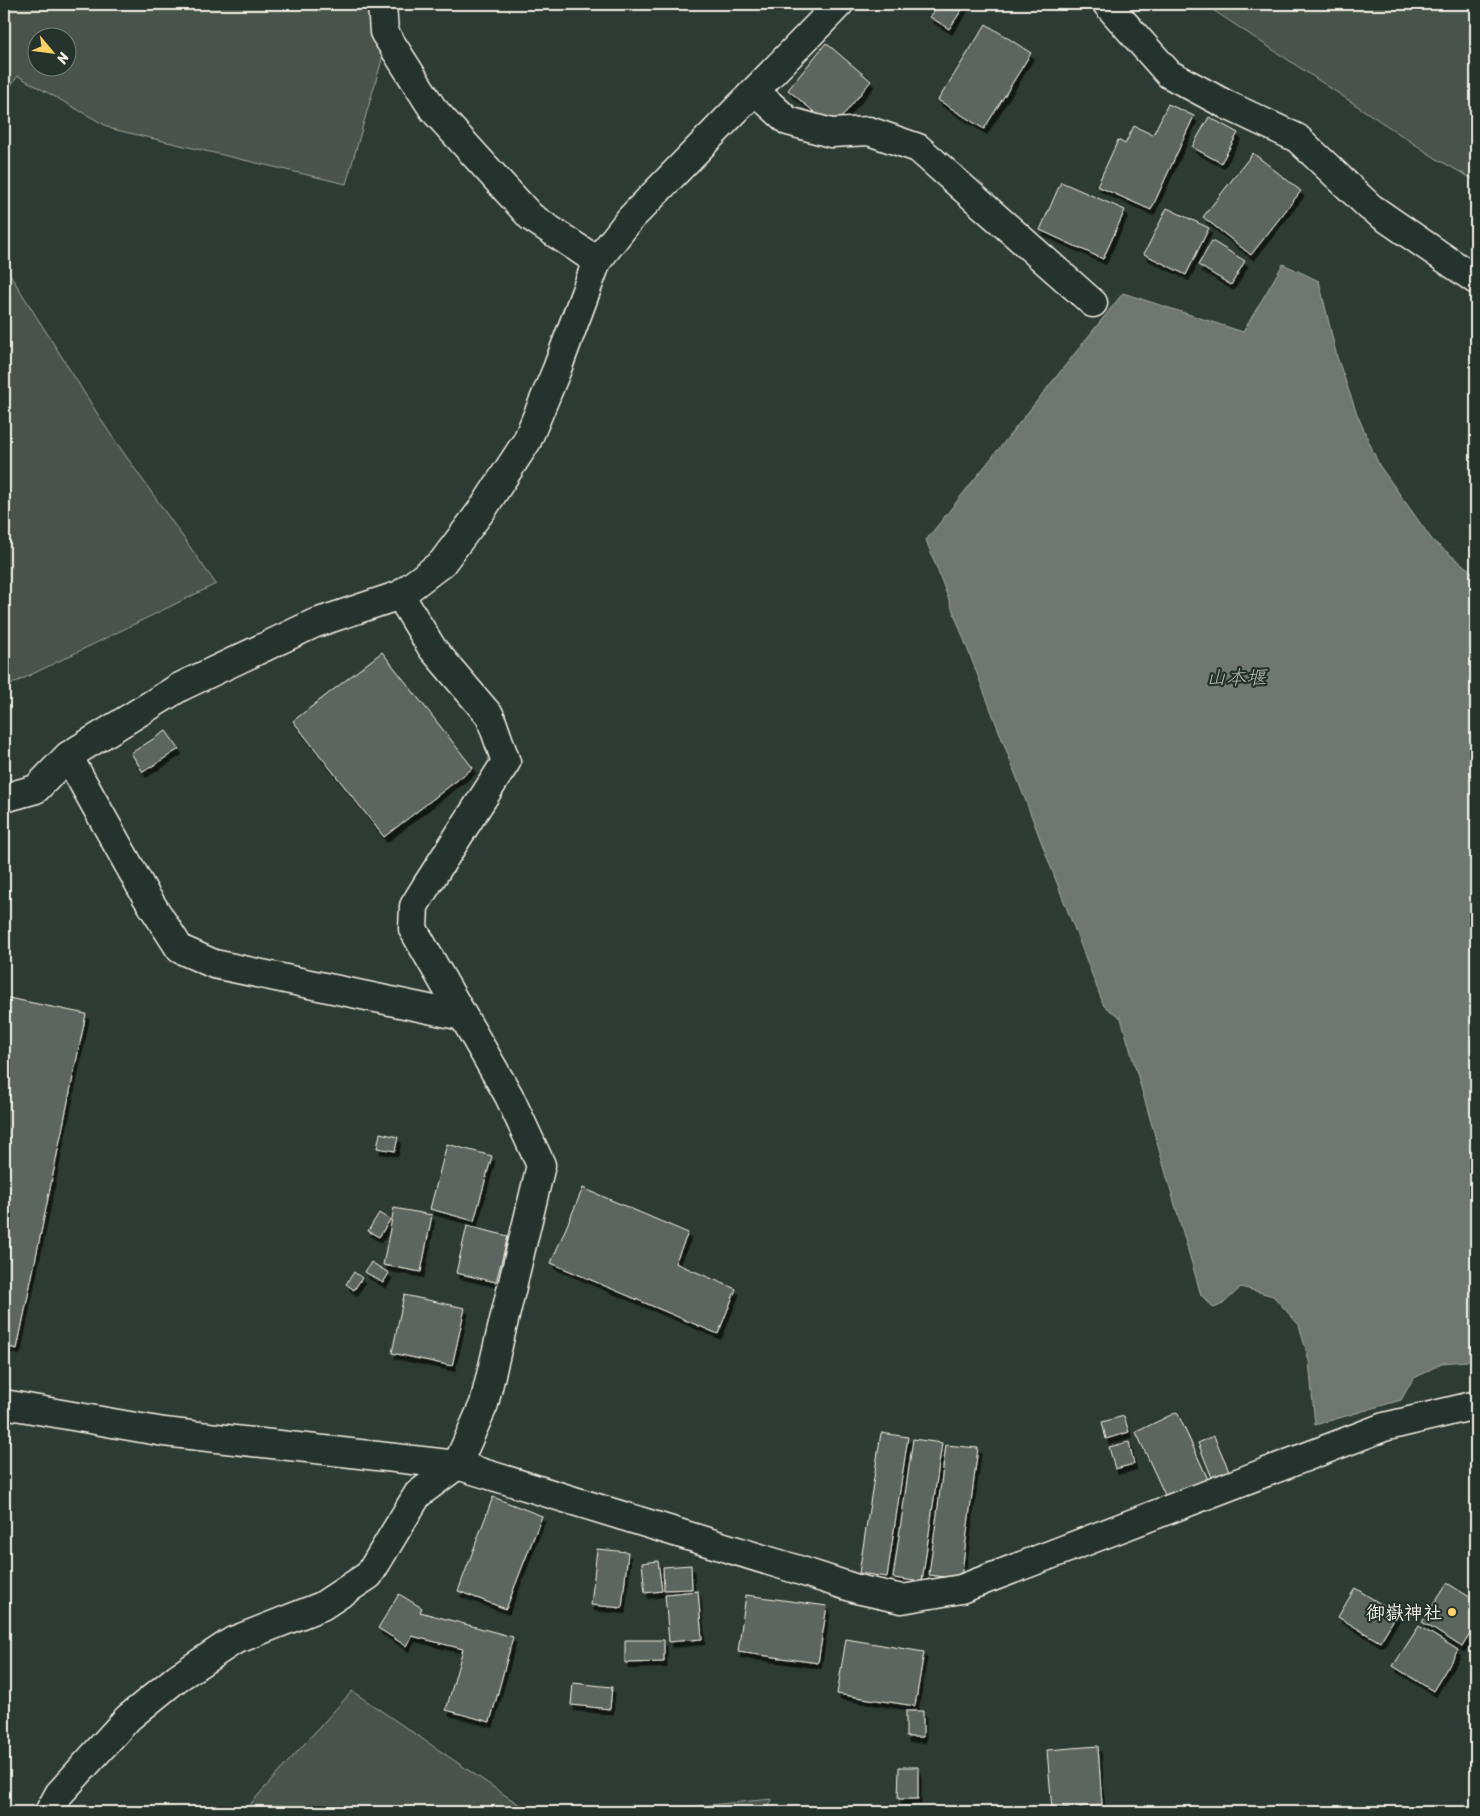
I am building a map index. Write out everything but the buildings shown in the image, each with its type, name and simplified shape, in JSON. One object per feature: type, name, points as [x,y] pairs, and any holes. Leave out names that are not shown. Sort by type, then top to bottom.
[{"type":"street","points":[[382,4],[384,32],[433,109],[531,217],[597,261]]},
{"type":"street","points":[[4,798],[36,789],[68,756],[180,687],[313,624],[400,595],[442,562],[484,506],[527,441],[557,369],[597,261],[630,219],[839,4]]},
{"type":"street","points":[[1107,4],[1169,74],[1227,105],[1297,138],[1370,206],[1476,280]]},
{"type":"street","points":[[755,91],[788,121],[831,133],[869,131],[918,148],[1094,303]]},
{"type":"street","points":[[49,1812],[59,1794],[128,1718],[177,1678],[233,1641],[322,1606],[369,1575],[418,1494],[457,1465],[484,1404],[541,1165],[509,1096],[413,929],[414,906],[506,762],[490,716],[432,648],[400,595]]},
{"type":"street","points":[[68,756],[146,896],[180,949],[214,964],[462,1016]]},
{"type":"street","points":[[4,1404],[164,1432],[457,1465],[789,1567],[857,1590],[902,1599],[961,1589],[1384,1427],[1476,1405]]},
{"type":"shaded area","points":[[4,4],[398,4],[346,184],[112,129],[18,76],[4,95]]},
{"type":"shaded area","points":[[1204,4],[1476,4],[1476,181],[1437,159]]},
{"type":"shaded area","points":[[4,265],[109,432],[216,584],[4,688]]},
{"type":"shaded area","points":[[352,1691],[530,1812],[243,1812]]},
{"type":"shaded area","points":[[772,1799],[767,1812],[636,1812]]},
{"type":"water","name":"山本堰","points":[[1283,264],[1319,281],[1337,357],[1357,414],[1379,465],[1433,541],[1476,575],[1476,1354],[1467,1361],[1442,1363],[1413,1379],[1401,1400],[1315,1425],[1309,1361],[1299,1325],[1273,1296],[1241,1287],[1223,1304],[1214,1308],[1201,1295],[1121,1018],[1104,1006],[926,540],[1123,293],[1243,332]]},
{"type":"place","name":"御嶽神社","points":[[1452,1612]]}]
